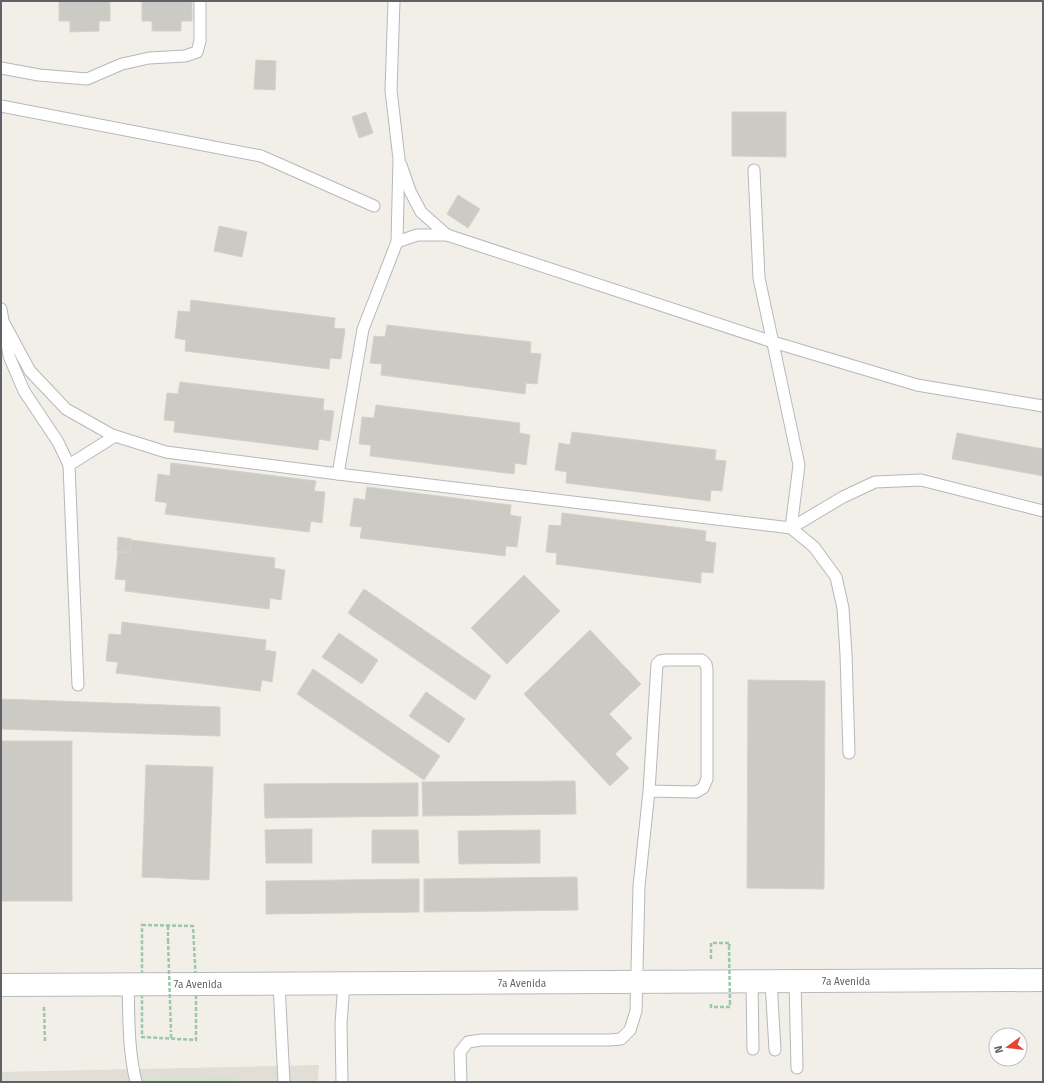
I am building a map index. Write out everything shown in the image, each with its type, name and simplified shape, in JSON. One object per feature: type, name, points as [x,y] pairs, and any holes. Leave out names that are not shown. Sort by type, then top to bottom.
[{"type":"main road","name":"7a Avenida","points":[[1,985],[1043,980]]},
{"type":"lane","points":[[1,68],[39,75],[87,78],[122,64],[149,58],[185,56],[197,52],[200,41],[200,1]]},
{"type":"lane","points":[[338,474],[363,329],[397,242],[398,159],[391,90],[394,1]]},
{"type":"lane","points":[[1,106],[261,156],[374,206]]},
{"type":"lane","points":[[398,159],[410,190],[421,212],[447,235]]},
{"type":"lane","points":[[754,170],[759,278],[799,465],[792,528]]},
{"type":"lane","points":[[397,242],[417,236],[447,235],[773,342],[917,385],[1043,406]]},
{"type":"lane","points":[[1,309],[9,356],[24,392],[58,442],[70,465],[78,685]]},
{"type":"lane","points":[[3,321],[30,371],[66,409],[115,436],[166,452],[792,528],[814,548],[836,576],[843,608],[849,753]]},
{"type":"lane","points":[[70,465],[115,436]]},
{"type":"lane","points":[[792,528],[842,497],[875,482],[921,480],[1043,511]]},
{"type":"lane","points":[[461,1082],[460,1052],[468,1042],[481,1040],[609,1040],[621,1039],[630,1030],[636,1011],[639,886],[649,791],[657,664],[660,661],[666,660],[702,660],[706,664],[707,669],[707,779],[703,788],[696,792],[649,791]]},
{"type":"lane","points":[[754,1049],[761,981]]},
{"type":"lane","points":[[761,981],[775,1050]]},
{"type":"lane","points":[[795,981],[797,1068]]},
{"type":"lane","points":[[135,984],[130,1042],[136,1082]]},
{"type":"lane","points":[[279,984],[284,1082]]},
{"type":"lane","points":[[342,1082],[341,1024],[344,984]]},
{"type":"path","points":[[135,984],[142,925],[193,926],[196,984],[196,1040],[142,1037]]},
{"type":"path","points":[[168,926],[171,1038]]},
{"type":"path","points":[[711,943],[730,943],[730,1007],[711,1007]]},
{"type":"path","points":[[43,985],[45,1042]]},
{"type":"shaded area","points":[[319,1065],[318,1082],[1,1082],[1,1072]]},
{"type":"green space","points":[[236,1079],[236,1082],[135,1082],[135,1080]]},
{"type":"building","points":[[59,1],[110,1],[110,21],[99,21],[99,31],[70,32],[70,21],[59,21]]},
{"type":"building","points":[[142,1],[192,1],[192,21],[181,21],[181,31],[152,31],[152,21],[142,21]]},
{"type":"building","points":[[256,60],[276,61],[275,90],[254,89]]},
{"type":"building","points":[[366,112],[373,133],[359,138],[352,117]]},
{"type":"building","points":[[732,112],[786,112],[786,157],[732,156]]},
{"type":"building","points":[[458,195],[480,209],[468,228],[447,214]]},
{"type":"building","points":[[219,226],[247,232],[242,257],[214,251]]},
{"type":"building","points":[[191,300],[335,318],[334,328],[345,329],[341,359],[330,358],[329,369],[185,351],[186,340],[175,338],[178,311],[190,312]]},
{"type":"building","points":[[387,325],[531,342],[530,353],[541,354],[537,384],[526,383],[525,394],[381,375],[382,364],[370,363],[374,336],[385,337]]},
{"type":"building","points":[[180,382],[324,399],[323,410],[334,411],[330,441],[319,439],[318,450],[174,432],[175,421],[164,420],[167,393],[178,394]]},
{"type":"building","points":[[376,405],[520,423],[519,433],[530,435],[526,465],[515,463],[514,474],[370,456],[371,445],[359,444],[362,417],[374,418]]},
{"type":"building","points":[[572,432],[716,450],[715,460],[726,461],[722,491],[711,490],[710,501],[566,483],[567,472],[555,470],[559,443],[570,445]]},
{"type":"building","points":[[957,433],[1043,449],[1043,476],[952,459]]},
{"type":"building","points":[[171,463],[316,481],[314,491],[325,492],[322,523],[311,521],[309,532],[165,514],[167,503],[155,501],[158,474],[170,476]]},
{"type":"building","points":[[367,487],[511,505],[510,515],[521,517],[517,547],[506,546],[505,556],[360,538],[362,527],[350,526],[354,498],[365,500]]},
{"type":"building","points":[[562,513],[706,531],[705,541],[716,543],[713,573],[701,572],[701,583],[556,564],[557,553],[546,552],[549,525],[561,526]]},
{"type":"building","points":[[118,537],[131,539],[130,553],[117,551]]},
{"type":"building","points":[[131,540],[275,558],[274,568],[285,570],[281,600],[270,598],[269,609],[125,591],[126,580],[115,579],[118,552],[130,553]]},
{"type":"building","points":[[524,575],[560,611],[507,664],[471,628]]},
{"type":"building","points":[[364,589],[491,676],[475,700],[348,613]]},
{"type":"building","points":[[122,622],[266,640],[265,650],[276,652],[272,682],[262,680],[260,691],[116,673],[118,662],[106,661],[109,634],[121,635]]},
{"type":"building","points":[[590,630],[641,684],[609,714],[632,738],[615,754],[629,768],[610,786],[524,694]]},
{"type":"building","points":[[339,633],[378,660],[362,684],[322,657]]},
{"type":"building","points":[[313,669],[440,756],[424,780],[297,694]]},
{"type":"building","points":[[748,680],[825,681],[824,889],[747,888]]},
{"type":"building","points":[[426,692],[465,719],[449,743],[409,716]]},
{"type":"building","points":[[1,699],[220,707],[220,736],[1,729]]},
{"type":"building","points":[[1,741],[72,741],[72,901],[1,901]]},
{"type":"building","points":[[146,765],[213,767],[209,880],[142,877]]},
{"type":"building","points":[[575,781],[576,814],[423,816],[422,782]]},
{"type":"building","points":[[418,783],[418,816],[265,818],[264,784]]},
{"type":"building","points":[[312,829],[312,863],[266,863],[265,830]]},
{"type":"building","points":[[372,830],[418,830],[419,863],[372,863]]},
{"type":"building","points":[[540,830],[540,863],[459,864],[458,831]]},
{"type":"building","points":[[577,877],[578,910],[424,912],[424,879]]},
{"type":"building","points":[[419,879],[419,912],[266,914],[266,881]]}]
